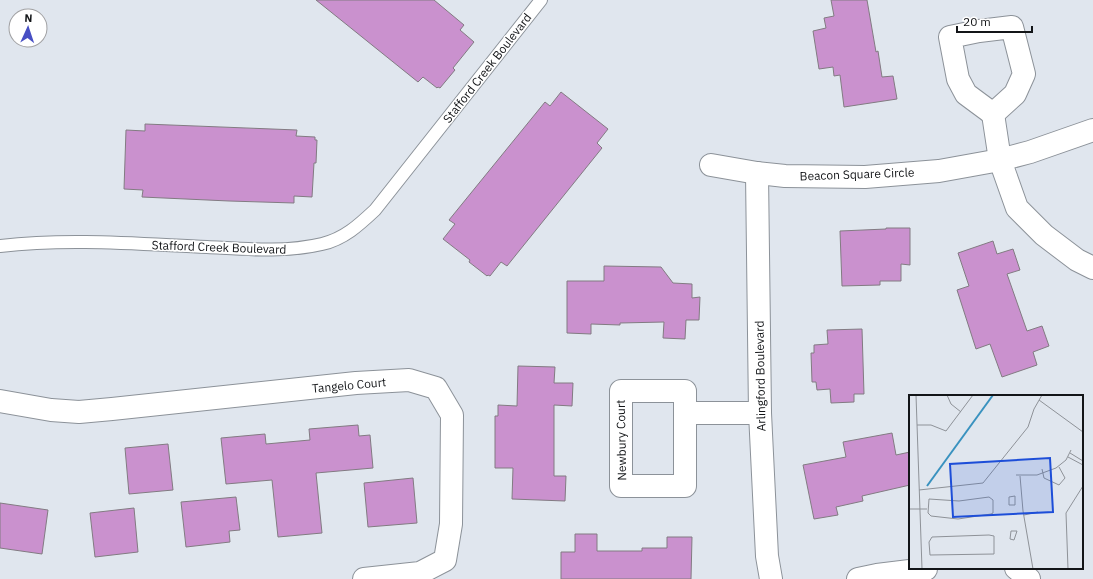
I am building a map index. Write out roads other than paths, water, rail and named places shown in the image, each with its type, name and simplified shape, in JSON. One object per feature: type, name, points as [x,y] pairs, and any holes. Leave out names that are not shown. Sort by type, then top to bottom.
[{"type":"street","points":[[993,114],[1000,160],[1017,208],[1044,235],[1077,260],[1093,268]]},
{"type":"street","name":"Beacon Square Circle","points":[[711,165],[785,176],[865,177],[939,171],[1000,160],[1030,152],[1093,130]]},
{"type":"street","name":"Arlingford Boulevard","points":[[757,173],[760,413],[767,556],[771,579]]},
{"type":"street","name":"Tangelo Court","points":[[0,401],[51,410],[79,412],[112,410],[356,383],[409,380],[436,388],[452,415],[451,524],[446,560],[420,573],[364,579]]},
{"type":"street","name":"Newbury Court","points":[[621,391],[685,391],[685,413],[685,486],[621,486],[621,391]]},
{"type":"street","points":[[685,413],[760,413]]},
{"type":"street","points":[[1017,569],[1029,579]]},
{"type":"street","points":[[858,579],[877,575],[929,572]]},
{"type":"lane","name":"Stafford Creek Boulevard","points":[[0,246],[31,242],[74,241],[281,250],[323,244],[350,232],[375,210],[541,0]]}]
